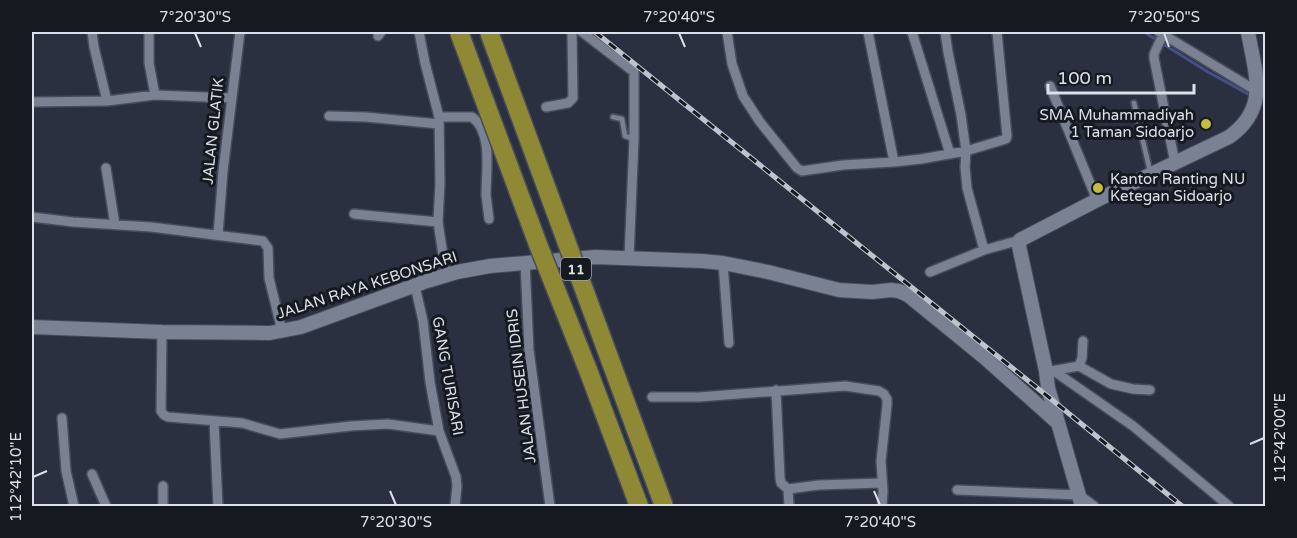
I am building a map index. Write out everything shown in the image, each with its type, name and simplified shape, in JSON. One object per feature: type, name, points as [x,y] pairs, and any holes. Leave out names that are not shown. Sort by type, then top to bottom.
[{"type":"highway","name":"11","points":[[459,32],[639,507]]},
{"type":"highway","name":"11","points":[[489,32],[664,507]]},
{"type":"main road","points":[[1080,501],[1048,388],[1050,371],[1019,246],[1020,240],[1238,131],[1250,118],[1258,96],[1248,32]]},
{"type":"main road","name":"JALAN RAYA KEBONSARI","points":[[32,327],[162,332],[282,332],[446,275],[490,266],[594,257],[723,263],[839,290],[872,292],[891,290],[908,295],[984,357],[1058,425]]},
{"type":"street","points":[[92,32],[107,101]]},
{"type":"street","points":[[149,32],[149,63],[155,95]]},
{"type":"street","name":"JALAN GLATIK","points":[[218,235],[223,171],[240,32]]},
{"type":"street","points":[[419,32],[439,121],[441,183],[438,222],[446,275]]},
{"type":"street","points":[[546,106],[568,103],[573,98],[572,32]]},
{"type":"street","points":[[582,32],[634,72],[634,139],[629,258]]},
{"type":"street","points":[[727,32],[732,64],[743,96],[760,122],[797,168],[802,171],[950,154],[1006,139],[997,32]]},
{"type":"street","points":[[868,32],[894,162]]},
{"type":"street","points":[[912,32],[950,154]]},
{"type":"street","points":[[945,32],[961,115],[966,151],[967,188],[984,250]]},
{"type":"street","points":[[1175,163],[1154,58],[1161,37],[1258,96]]},
{"type":"street","points":[[1050,86],[1097,200]]},
{"type":"street","points":[[32,102],[107,101],[155,95],[231,98]]},
{"type":"street","points":[[329,116],[439,121],[472,117],[479,124],[486,140],[486,195],[489,219]]},
{"type":"street","points":[[106,168],[115,225]]},
{"type":"street","points":[[354,214],[438,222]]},
{"type":"street","points":[[32,217],[151,227],[262,241],[268,248],[269,278],[282,332]]},
{"type":"street","points":[[930,272],[984,250],[1020,240]]},
{"type":"street","name":"JALAN HUSEIN IDRIS","points":[[525,262],[529,350],[550,507]]},
{"type":"street","points":[[723,263],[729,344]]},
{"type":"street","name":"GANG TURISARI","points":[[415,286],[423,321],[430,382],[439,431],[456,477],[455,507]]},
{"type":"street","points":[[162,332],[161,411],[168,417],[243,423],[280,434],[388,424],[439,431]]},
{"type":"street","points":[[1079,366],[1083,341]]},
{"type":"street","points":[[1050,371],[1079,366],[1111,384],[1150,390]]},
{"type":"street","points":[[1050,371],[1133,426],[1229,507]]},
{"type":"street","points":[[652,397],[699,397],[845,386],[879,391],[887,399],[881,461],[882,507]]},
{"type":"street","points":[[776,390],[780,483],[788,489],[819,485],[882,483]]},
{"type":"street","points":[[62,418],[66,471],[74,507]]},
{"type":"street","points":[[214,421],[218,507]]},
{"type":"street","points":[[92,474],[106,507]]},
{"type":"street","points":[[163,486],[163,507]]},
{"type":"street","points":[[788,489],[789,507]]},
{"type":"street","points":[[957,490],[1080,501],[1094,507]]},
{"type":"lane","points":[[1134,103],[1151,174]]},
{"type":"lane","points":[[613,117],[622,119],[625,136],[634,139]]},
{"type":"waterway","points":[[1144,32],[1250,95]]},
{"type":"railway","points":[[595,32],[1182,506]]},
{"type":"place","name":"SMA Muhammadiyah 1 Taman Sidoarjo","points":[[1206,124]]},
{"type":"place","name":"Kantor Ranting NU Ketegan Sidoarjo","points":[[1098,188]]}]
